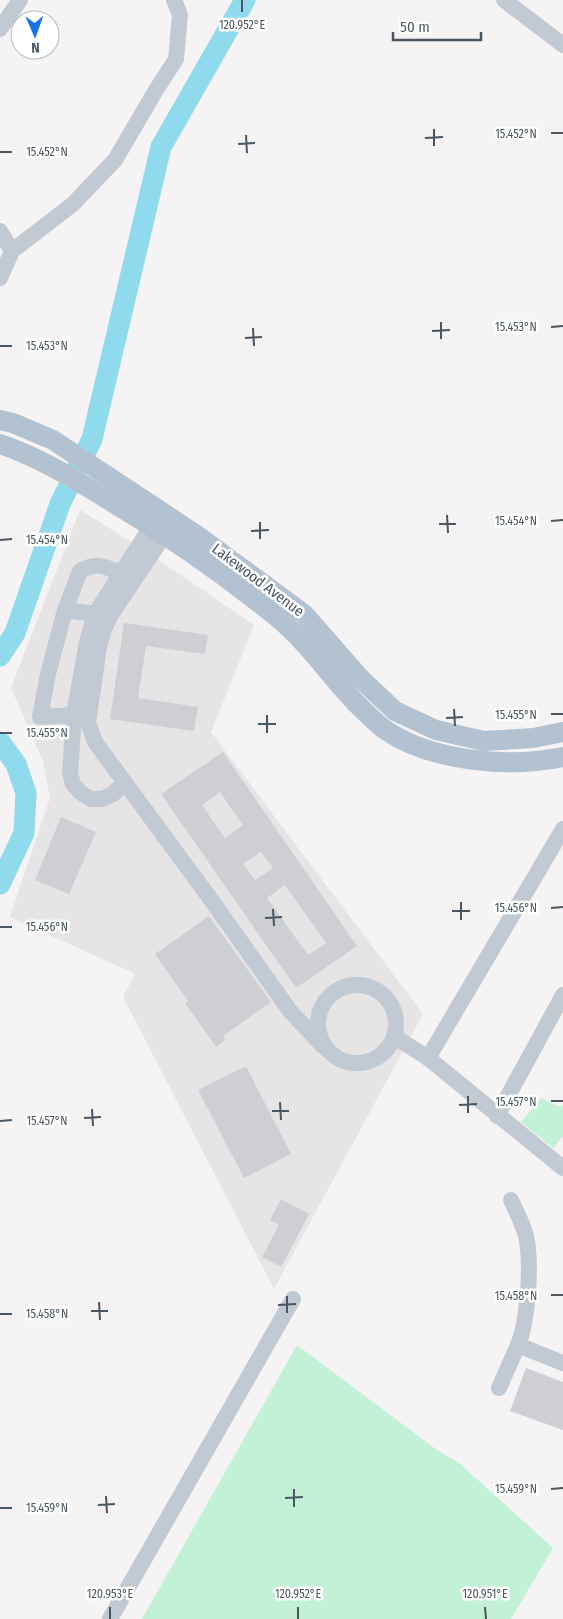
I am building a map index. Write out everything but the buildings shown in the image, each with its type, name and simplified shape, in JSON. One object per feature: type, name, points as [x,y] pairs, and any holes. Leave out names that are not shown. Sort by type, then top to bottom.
[{"type":"main road","name":"Lakewood Avenue","points":[[0,420],[13,423],[52,440],[94,479],[158,530],[279,618],[315,654],[356,704],[384,729],[410,743],[445,755],[477,761],[533,762],[563,757]]},
{"type":"main road","name":"Lakewood Avenue","points":[[0,444],[41,461],[94,479],[198,536],[304,614],[361,679],[395,712],[436,730],[484,741],[533,738],[563,732]]},
{"type":"street","points":[[0,29],[20,0]]},
{"type":"street","points":[[0,278],[12,251],[73,204],[115,160],[176,59],[180,15],[174,0]]},
{"type":"street","points":[[504,0],[563,45]]},
{"type":"street","points":[[0,231],[12,251]]},
{"type":"street","points":[[124,783],[113,794],[102,799],[91,799],[81,793],[73,784],[70,773],[74,715],[87,642],[95,614],[120,573],[158,530]]},
{"type":"street","points":[[158,530],[112,612],[104,630],[99,647],[88,723],[95,742],[290,1011],[323,1046],[332,1055],[343,1061],[355,1064],[368,1062],[380,1057],[389,1048],[395,1037],[396,1022],[393,1008],[385,996],[372,988],[358,985],[344,987],[331,994],[322,1006],[317,1019],[318,1033],[323,1046]]},
{"type":"street","points":[[74,715],[40,717],[48,674],[65,610],[80,571],[91,565],[104,566],[120,573]]},
{"type":"street","points":[[65,610],[95,614]]},
{"type":"street","points":[[428,1058],[563,828]]},
{"type":"street","points":[[497,1116],[563,995]]},
{"type":"street","points":[[290,1011],[322,1006]]},
{"type":"street","points":[[395,1037],[428,1058],[563,1168]]},
{"type":"street","points":[[499,1388],[522,1334],[527,1306],[528,1248],[526,1235],[511,1200]]},
{"type":"street","points":[[110,1619],[292,1299]]},
{"type":"street","points":[[518,1345],[563,1363]]},
{"type":"shaded area","points":[[80,510],[138,546],[254,625],[211,732],[423,1014],[274,1289],[123,997],[135,974],[10,917],[50,798],[43,761],[11,688]]},
{"type":"green space","points":[[541,1098],[560,1107],[563,1104],[563,1136],[553,1148],[521,1122]]},
{"type":"green space","points":[[297,1345],[437,1450],[459,1463],[553,1548],[511,1619],[142,1619]]},
{"type":"waterway","points":[[0,656],[15,633],[60,504],[92,439],[161,147],[245,0]]},
{"type":"waterway","points":[[0,742],[16,764],[26,793],[24,833],[0,884]]}]
